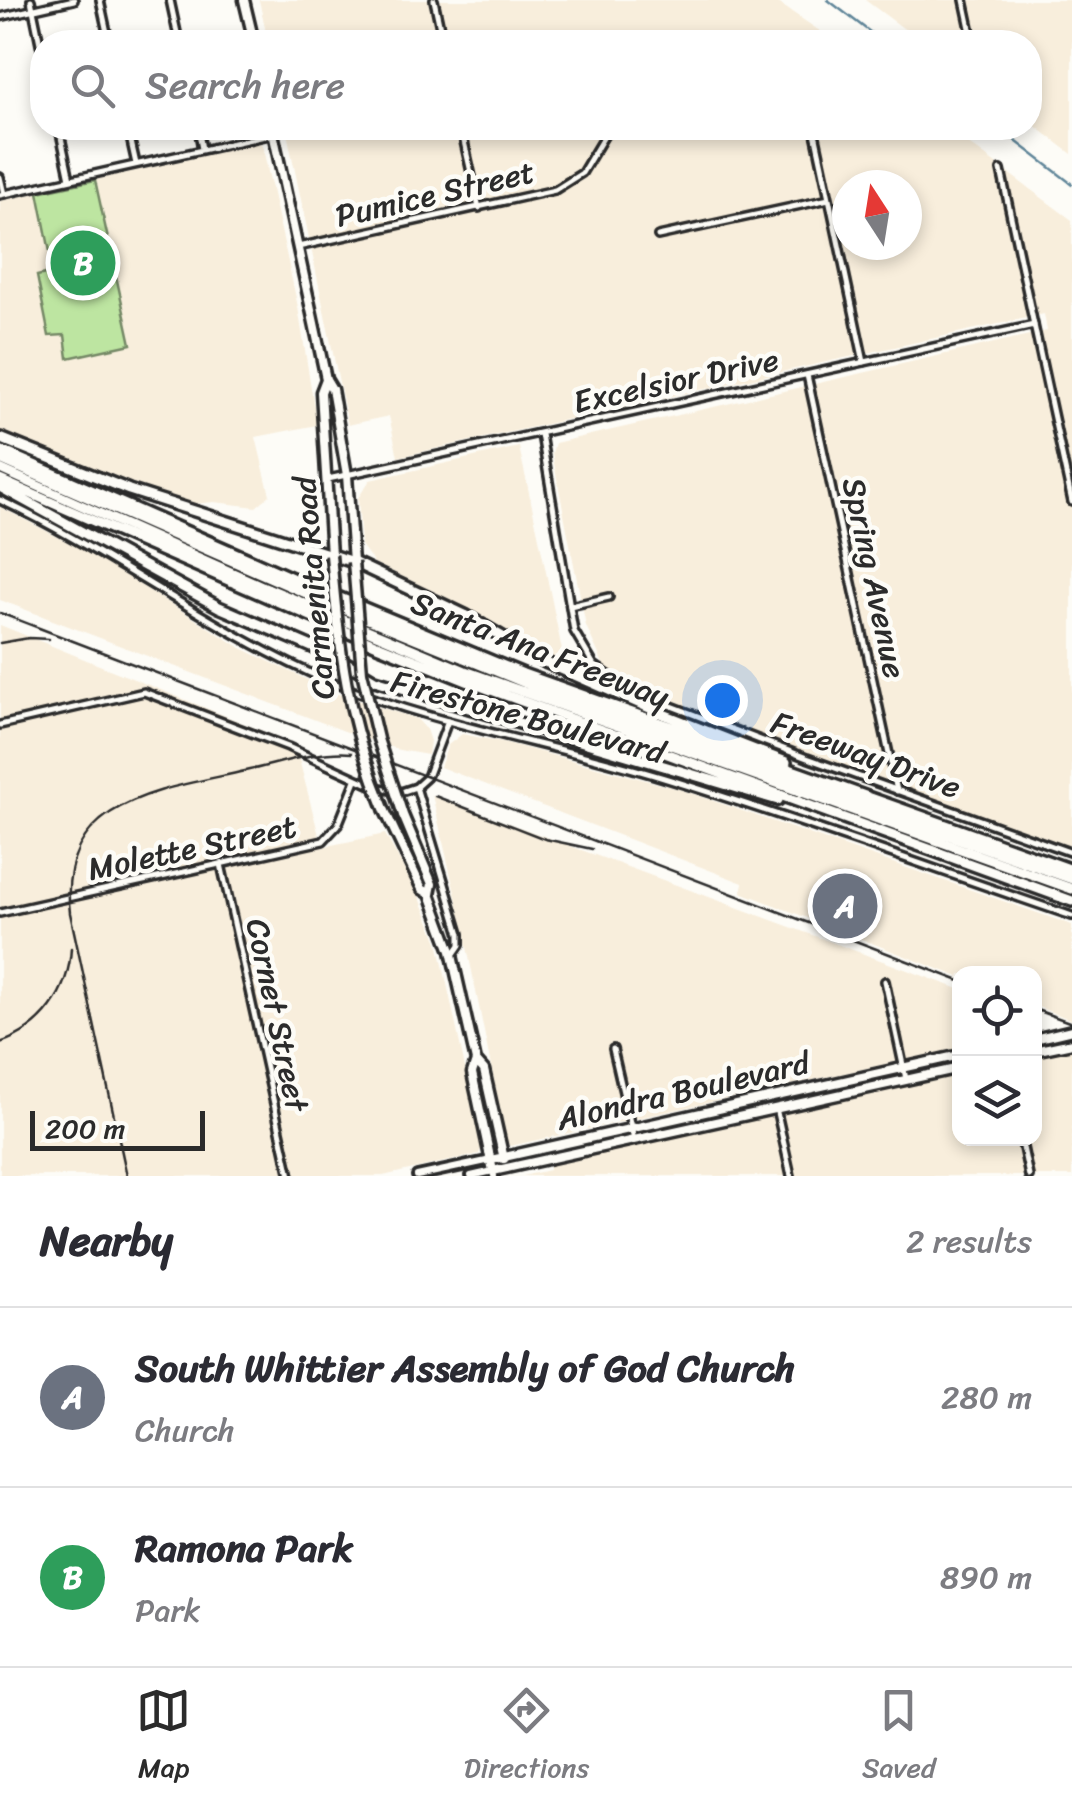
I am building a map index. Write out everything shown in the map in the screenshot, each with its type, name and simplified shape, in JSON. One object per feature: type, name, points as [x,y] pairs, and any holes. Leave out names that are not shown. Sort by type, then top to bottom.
[{"type":"highway","points":[[0,438],[129,490],[353,562],[591,683],[856,793]]},
{"type":"highway","name":"Santa Ana Freeway","points":[[0,450],[523,674],[1072,870]]},
{"type":"highway","points":[[0,459],[324,601],[537,688],[1072,880]]},
{"type":"highway","points":[[0,468],[262,586],[482,678],[1072,889]]},
{"type":"highway","points":[[0,484],[220,607],[340,659],[375,680],[740,791],[824,812]]},
{"type":"highway","name":"Santa Ana Freeway","points":[[0,484],[377,645],[1072,900]]},
{"type":"main road","points":[[244,0],[251,30]]},
{"type":"main road","name":"Carmenita Road","points":[[275,140],[326,379],[332,389],[347,475],[362,672],[403,816],[432,884],[430,894],[452,956],[476,1061],[484,1070],[507,1172]]},
{"type":"main road","name":"Carmenita Road","points":[[326,379],[321,392],[340,659],[356,735],[385,810],[422,889],[430,894]]},
{"type":"main road","points":[[1042,1037],[1072,1030]]},
{"type":"main road","points":[[1042,1049],[1072,1043]]},
{"type":"main road","name":"Alondra Boulevard","points":[[417,1176],[952,1058]]},
{"type":"main road","name":"Carmenita Road","points":[[476,1061],[472,1073],[494,1174]]},
{"type":"main road","name":"Alondra Boulevard","points":[[472,1176],[507,1172],[952,1070]]},
{"type":"main road","points":[[736,1105],[739,1117]]},
{"type":"street","points":[[31,0],[37,30]]},
{"type":"street","points":[[0,16],[74,0]]},
{"type":"street","points":[[100,0],[106,30]]},
{"type":"street","points":[[170,0],[176,30]]},
{"type":"street","points":[[434,0],[440,30]]},
{"type":"street","points":[[964,0],[970,30]]},
{"type":"street","points":[[62,140],[70,179]]},
{"type":"street","points":[[131,140],[136,165]]},
{"type":"street","points":[[201,140],[203,150]]},
{"type":"street","points":[[0,177],[2,194],[240,140]]},
{"type":"street","points":[[464,140],[479,209]]},
{"type":"street","name":"Pumice Street","points":[[298,247],[556,190],[570,183],[590,163],[599,140]]},
{"type":"street","points":[[817,140],[864,362]]},
{"type":"street","points":[[1001,170],[1072,502]]},
{"type":"street","points":[[658,236],[829,199]]},
{"type":"street","name":"Excelsior Drive","points":[[328,478],[1034,325]]},
{"type":"street","name":"Spring Avenue","points":[[807,375],[897,791]]},
{"type":"street","name":"Freeway Drive","points":[[541,434],[574,630],[600,672],[617,684],[1072,853]]},
{"type":"street","name":"Firestone Boulevard","points":[[0,500],[71,536],[278,658],[367,696],[448,722],[663,778],[1072,916]]},
{"type":"street","points":[[570,606],[610,597]]},
{"type":"street","points":[[0,725],[144,692],[288,747],[356,780],[401,792],[416,787],[427,776],[448,722]]},
{"type":"street","name":"Molette Street","points":[[0,913],[323,841],[338,825],[356,780]]},
{"type":"street","points":[[416,787],[460,934],[460,945],[452,956]]},
{"type":"street","name":"Cornet Street","points":[[221,864],[290,1176]]},
{"type":"street","points":[[885,981],[906,1079]]},
{"type":"street","points":[[613,1049],[634,1140]]},
{"type":"street","points":[[776,1108],[791,1176]]},
{"type":"street","points":[[1024,1146],[1030,1176]]},
{"type":"shaded area","points":[[259,0],[774,0],[818,30],[265,30]]},
{"type":"shaded area","points":[[865,0],[1072,0],[1072,154],[1042,131],[1042,30],[906,30]]},
{"type":"shaded area","points":[[289,140],[963,140],[1072,220],[1072,848],[874,778],[624,682],[604,666],[586,626],[552,453],[555,443],[1047,331],[1044,314],[398,457],[389,416],[348,425]]},
{"type":"shaded area","points":[[259,143],[298,307],[317,425],[256,437],[270,495],[256,507],[193,504],[77,464],[0,431],[0,201]]},
{"type":"shaded area","points":[[519,447],[564,660],[555,655],[553,660],[467,608],[374,563],[361,545],[358,498],[370,480]]},
{"type":"shaded area","points":[[0,507],[87,552],[243,649],[335,693],[417,719],[430,741],[428,755],[399,750],[347,732],[0,600]]},
{"type":"shaded area","points":[[0,625],[295,744],[322,847],[385,834],[420,898],[438,942],[482,1147],[479,1154],[383,1176],[0,1176]]},
{"type":"shaded area","points":[[462,734],[679,789],[1072,925],[1072,1020],[1042,1009],[1042,966],[952,966],[952,974],[741,892],[743,883],[440,767],[448,745]]},
{"type":"shaded area","points":[[432,795],[952,986],[952,1050],[510,1146]]},
{"type":"shaded area","points":[[1072,1047],[1072,1176],[523,1176],[549,1170],[549,1164],[952,1074],[952,1146],[1042,1146],[1042,1053]]},
{"type":"green space","points":[[95,180],[131,344],[68,358],[65,335],[49,336],[37,276],[54,272],[38,192]]},
{"type":"waterway","points":[[828,0],[867,30]]},
{"type":"waterway","points":[[1016,140],[1072,184]]},
{"type":"railway","points":[[0,613],[952,978]]},
{"type":"railway","points":[[0,643],[49,639]]},
{"type":"railway","points":[[127,1176],[70,913],[70,875],[80,845],[97,823],[121,806],[149,794],[298,758],[352,753]]},
{"type":"railway","points":[[435,796],[545,839],[592,849]]},
{"type":"railway","points":[[0,1043],[29,1028],[51,1007],[65,979],[71,948]]},
{"type":"railway","points":[[1042,1012],[1072,1023]]},
{"type":"place","name":"Ramona Park","points":[[83,263]]},
{"type":"place","name":"South Whittier Assembly of God Church","points":[[845,906]]}]
